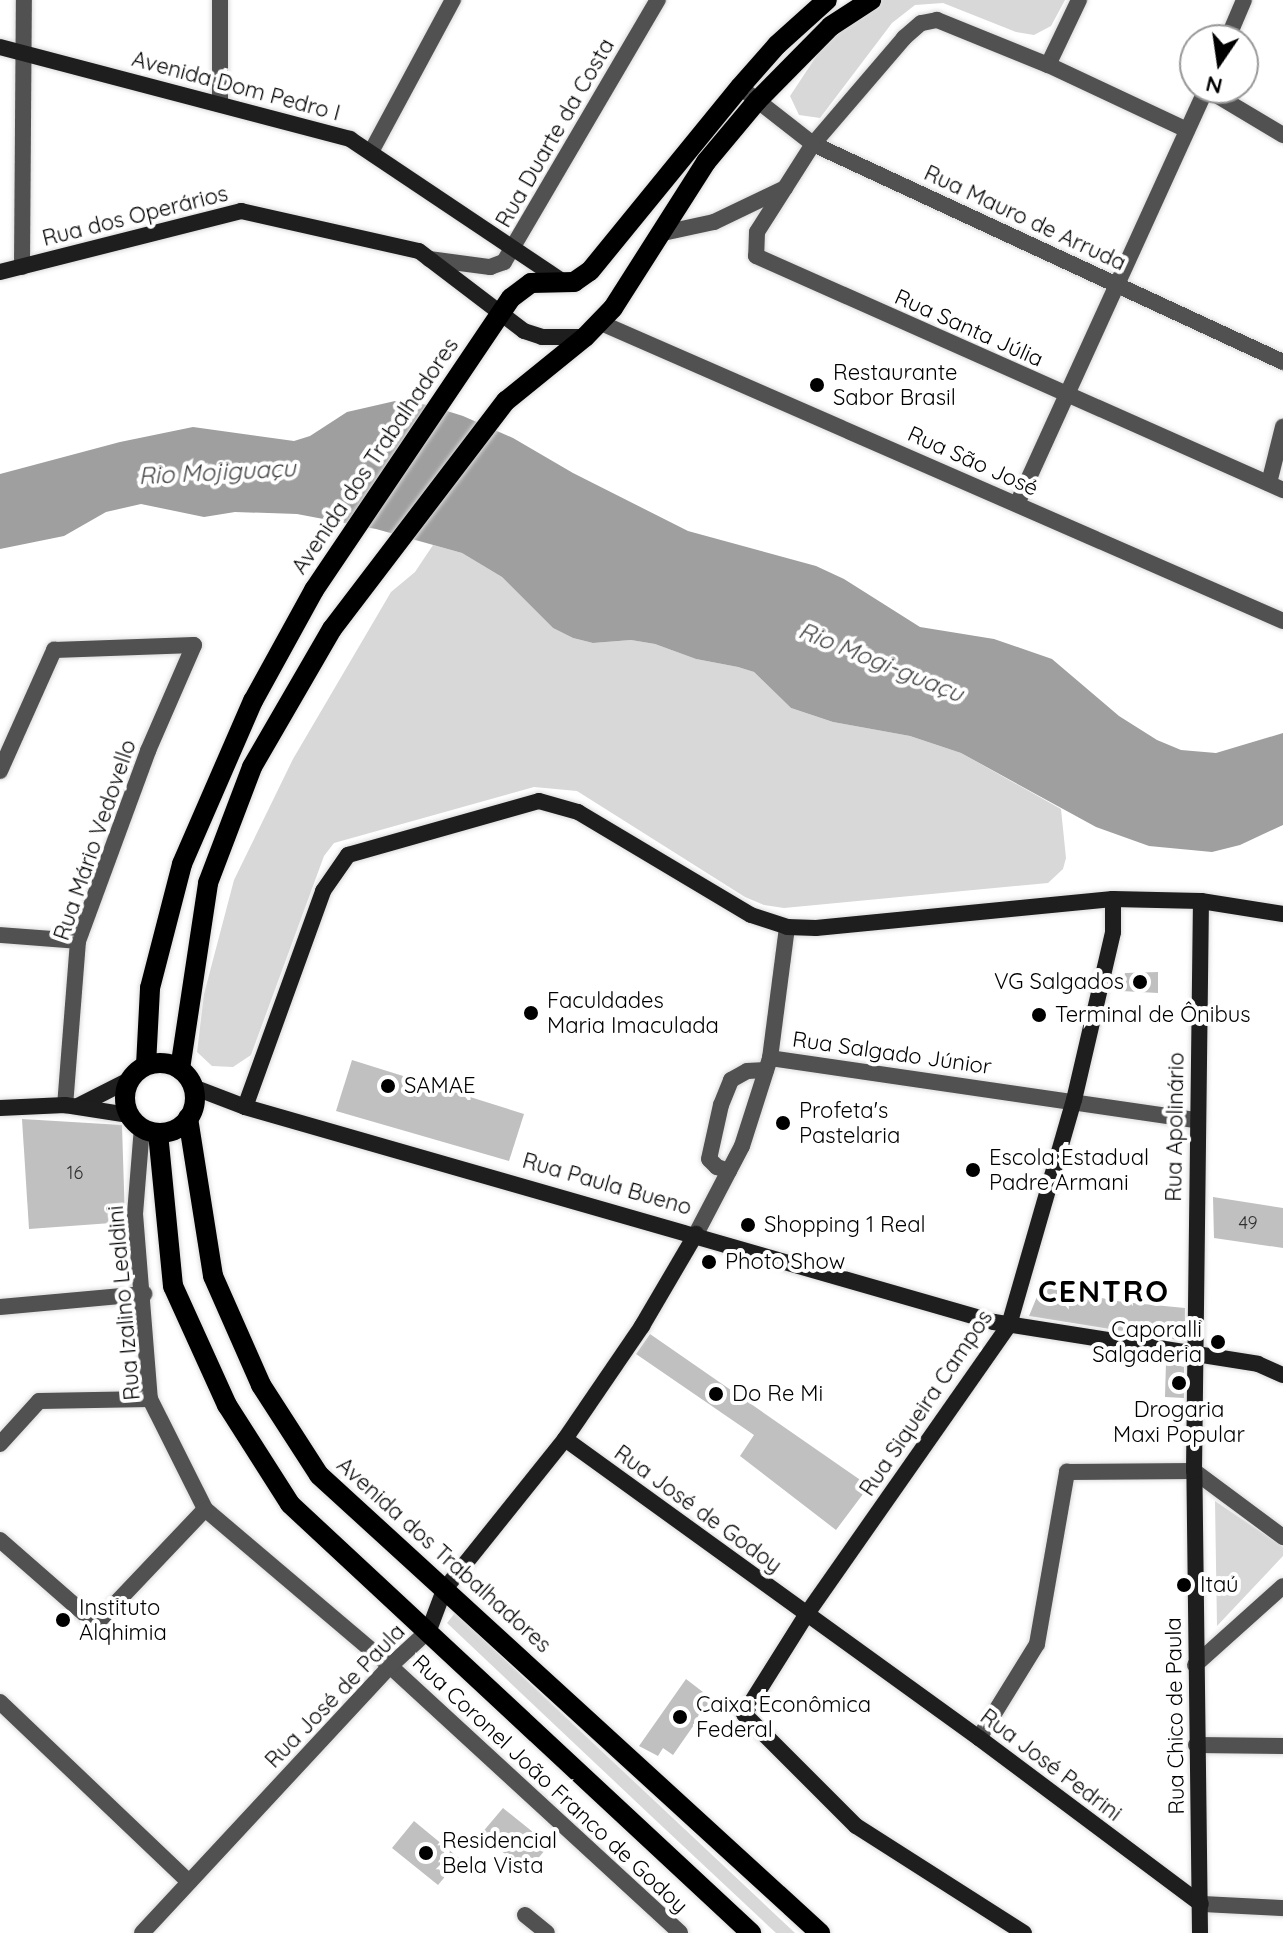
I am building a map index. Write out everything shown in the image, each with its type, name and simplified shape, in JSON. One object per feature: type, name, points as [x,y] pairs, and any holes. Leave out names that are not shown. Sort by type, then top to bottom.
[{"type":"main road","name":"Avenida dos Trabalhadores","points":[[146,1065],[150,988],[182,864],[253,701],[314,590],[511,298],[531,283],[565,283],[590,271],[740,87],[777,45],[827,0]]},
{"type":"main road","points":[[180,1069],[208,883],[252,767],[332,629],[506,401],[601,323],[663,233],[706,162],[757,101],[831,26],[871,0]]},
{"type":"main road","name":"Avenida Dom Pedro I","points":[[0,47],[350,139],[565,283]]},
{"type":"main road","name":"Rua dos Operários","points":[[0,272],[241,211],[419,251],[500,316],[524,331],[542,337],[585,337]]},
{"type":"main road","points":[[245,1107],[323,891],[348,855],[539,801],[578,812],[751,915],[787,927],[816,928],[1113,899],[1201,901],[1283,914]]},
{"type":"main road","name":"Rua Siqueira Campos","points":[[1024,1933],[856,1826],[744,1714],[806,1615],[1009,1325],[1074,1100],[1113,932],[1113,899]]},
{"type":"main road","name":"Rua Apolinário","points":[[1195,1354],[1201,901]]},
{"type":"main road","points":[[0,1108],[71,1105],[170,1131],[188,1118],[193,1109],[193,1087],[180,1069],[158,1062],[146,1065],[129,1080],[71,1105]]},
{"type":"main road","points":[[129,1080],[125,1092],[143,1125],[173,1286],[227,1405],[290,1504],[429,1630],[751,1933]]},
{"type":"main road","name":"Rua Paula Bueno","points":[[193,1087],[245,1107],[1009,1325],[1258,1364],[1283,1375]]},
{"type":"main road","name":"Avenida dos Trabalhadores","points":[[188,1118],[213,1276],[261,1385],[319,1475],[820,1933]]},
{"type":"main road","name":"Rua José de Paula","points":[[429,1630],[444,1590],[565,1439],[642,1326],[696,1234]]},
{"type":"main road","name":"Rua Chico de Paula","points":[[1195,1354],[1195,1665],[1200,1933]]},
{"type":"main road","name":"Rua José de Godoy","points":[[565,1439],[806,1615]]},
{"type":"main road","name":"Rua José Pedrini","points":[[806,1615],[979,1738],[1201,1904]]},
{"type":"street","points":[[22,267],[24,0]]},
{"type":"street","points":[[220,0],[220,104]]},
{"type":"street","points":[[371,152],[453,0]]},
{"type":"street","name":"Rua Duarte da Costa","points":[[514,248],[658,0]]},
{"type":"street","points":[[1079,0],[1048,65],[1187,130]]},
{"type":"street","points":[[1234,24],[1244,0]]},
{"type":"street","name":"Rua Santa Júlia","points":[[1048,65],[937,20],[921,23],[904,38],[813,144],[757,232],[756,256],[1276,486]]},
{"type":"street","name":"Rua Mauro de Arruda","points":[[740,87],[813,144],[1283,362]]},
{"type":"street","points":[[1017,504],[1199,104]]},
{"type":"street","points":[[1231,104],[1283,135]]},
{"type":"street","points":[[663,233],[714,222],[785,188]]},
{"type":"street","points":[[429,259],[490,267],[504,262],[514,248]]},
{"type":"street","name":"Rua São José","points":[[601,323],[1283,621]]},
{"type":"street","points":[[1276,486],[1283,427]]},
{"type":"street","name":"Rua Mário Vedovello","points":[[0,771],[54,650],[194,645],[148,751],[78,941],[71,1105]]},
{"type":"street","points":[[729,1171],[717,1167],[709,1159],[721,1105],[731,1080],[768,1064],[787,927]]},
{"type":"street","points":[[0,935],[78,941]]},
{"type":"street","name":"Rua Salgado Júnior","points":[[696,1234],[742,1146],[768,1064],[1074,1100],[1196,1120]]},
{"type":"street","name":"Rua Izalino Lealdini","points":[[143,1125],[135,1214],[144,1294],[150,1399],[205,1509],[390,1666]]},
{"type":"street","points":[[0,1307],[144,1294]]},
{"type":"street","points":[[0,1444],[39,1401],[150,1399]]},
{"type":"street","points":[[979,1738],[1037,1644],[1067,1472],[1194,1471],[1283,1537]]},
{"type":"street","points":[[0,1540],[96,1624],[205,1509]]},
{"type":"street","points":[[1195,1665],[1283,1586]]},
{"type":"street","name":"Rua José de Paula","points":[[142,1933],[390,1666],[429,1630]]},
{"type":"street","name":"Rua Coronel João Franco de Godoy","points":[[390,1666],[680,1933]]},
{"type":"street","points":[[3,1711],[189,1882]]},
{"type":"street","points":[[1196,1745],[1283,1746]]},
{"type":"street","points":[[1201,1904],[1283,1908]]},
{"type":"street","points":[[525,1915],[547,1933]]},
{"type":"shaded area","points":[[878,0],[1065,0],[1051,26],[1034,35],[1016,32],[943,3],[915,5],[892,23],[820,118],[799,115],[790,96],[835,28]]},
{"type":"shaded area","points":[[433,545],[462,553],[502,577],[553,628],[573,638],[593,643],[631,640],[655,644],[696,659],[738,667],[754,672],[791,708],[833,722],[910,736],[961,753],[1061,809],[1066,858],[1063,869],[1048,883],[784,908],[764,905],[745,897],[577,791],[534,787],[334,843],[324,856],[251,1055],[233,1067],[212,1066],[197,1052],[204,994],[234,880],[293,759],[391,592],[415,572]]},
{"type":"shaded area","points":[[1215,1501],[1283,1547],[1283,1556],[1217,1626]]},
{"type":"shaded area","points":[[455,1613],[795,1933],[776,1933],[649,1814],[447,1623]]},
{"type":"water","points":[[395,401],[428,405],[463,416],[513,438],[573,473],[688,531],[816,566],[844,579],[920,627],[994,639],[1052,659],[1119,716],[1157,740],[1181,750],[1216,753],[1283,733],[1283,825],[1240,845],[1212,852],[1149,846],[1096,827],[961,753],[910,736],[833,722],[791,708],[754,672],[696,659],[655,644],[631,640],[593,643],[573,638],[553,628],[502,577],[462,553],[376,529],[297,514],[235,512],[204,517],[141,504],[106,512],[64,536],[0,549],[0,474],[120,442],[193,427],[294,441],[310,436],[347,412]]},
{"type":"building","name":"VG Salgados","points":[[1158,972],[1158,993],[1121,991],[1125,973]]},
{"type":"building","name":"SAMAE","points":[[352,1060],[524,1114],[509,1161],[336,1111]]},
{"type":"building","points":[[22,1119],[122,1125],[125,1222],[29,1229]]},
{"type":"building","points":[[1213,1197],[1283,1208],[1283,1248],[1214,1238]]},
{"type":"building","points":[[1041,1287],[1123,1302],[1185,1308],[1185,1341],[1029,1316]]},
{"type":"building","name":"Do Re Mi","points":[[650,1334],[869,1486],[836,1530],[740,1456],[754,1435],[636,1354]]},
{"type":"building","name":"Drogaria Maxi Popular","points":[[1166,1362],[1184,1367],[1184,1398],[1165,1397]]},
{"type":"building","name":"Caixa Econômica Federal","points":[[686,1679],[712,1699],[673,1755],[663,1748],[658,1756],[639,1746]]},
{"type":"building","name":"Residencial Bela Vista","points":[[503,1808],[549,1845],[527,1872],[481,1834]]},
{"type":"building","name":"Residencial Bela Vista","points":[[414,1821],[460,1859],[438,1885],[392,1848]]},
{"type":"place","name":"Restaurante Sabor Brasil","points":[[817,385]]},
{"type":"place","name":"VG Salgados","points":[[1140,982]]},
{"type":"place","name":"Faculdades Maria Imaculada","points":[[531,1013]]},
{"type":"place","name":"Terminal de Ônibus","points":[[1039,1015]]},
{"type":"place","name":"SAMAE","points":[[388,1086]]},
{"type":"place","name":"Profeta's Pastelaria","points":[[783,1123]]},
{"type":"place","name":"Escola Estadual Padre Armani","points":[[973,1170]]},
{"type":"place","name":"Shopping 1 Real","points":[[748,1225]]},
{"type":"place","name":"Photo Show","points":[[709,1262]]},
{"type":"place","name":"Caporalli Salgaderia","points":[[1218,1342]]},
{"type":"place","name":"Drogaria Maxi Popular","points":[[1179,1383]]},
{"type":"place","name":"Do Re Mi","points":[[716,1394]]},
{"type":"place","name":"Itaú","points":[[1184,1585]]},
{"type":"place","name":"Instituto Alqhimia","points":[[63,1620]]},
{"type":"place","name":"Caixa Econômica Federal","points":[[680,1717]]},
{"type":"place","name":"Residencial Bela Vista","points":[[426,1853]]},
{"type":"district","name":"CENTRO","points":[[1104,1291]]},
{"type":"water label","name":"Rio Mojiguaçu","points":[[217,472]]},
{"type":"water label","name":"Rio Mogi-guaçu","points":[[881,662]]}]
